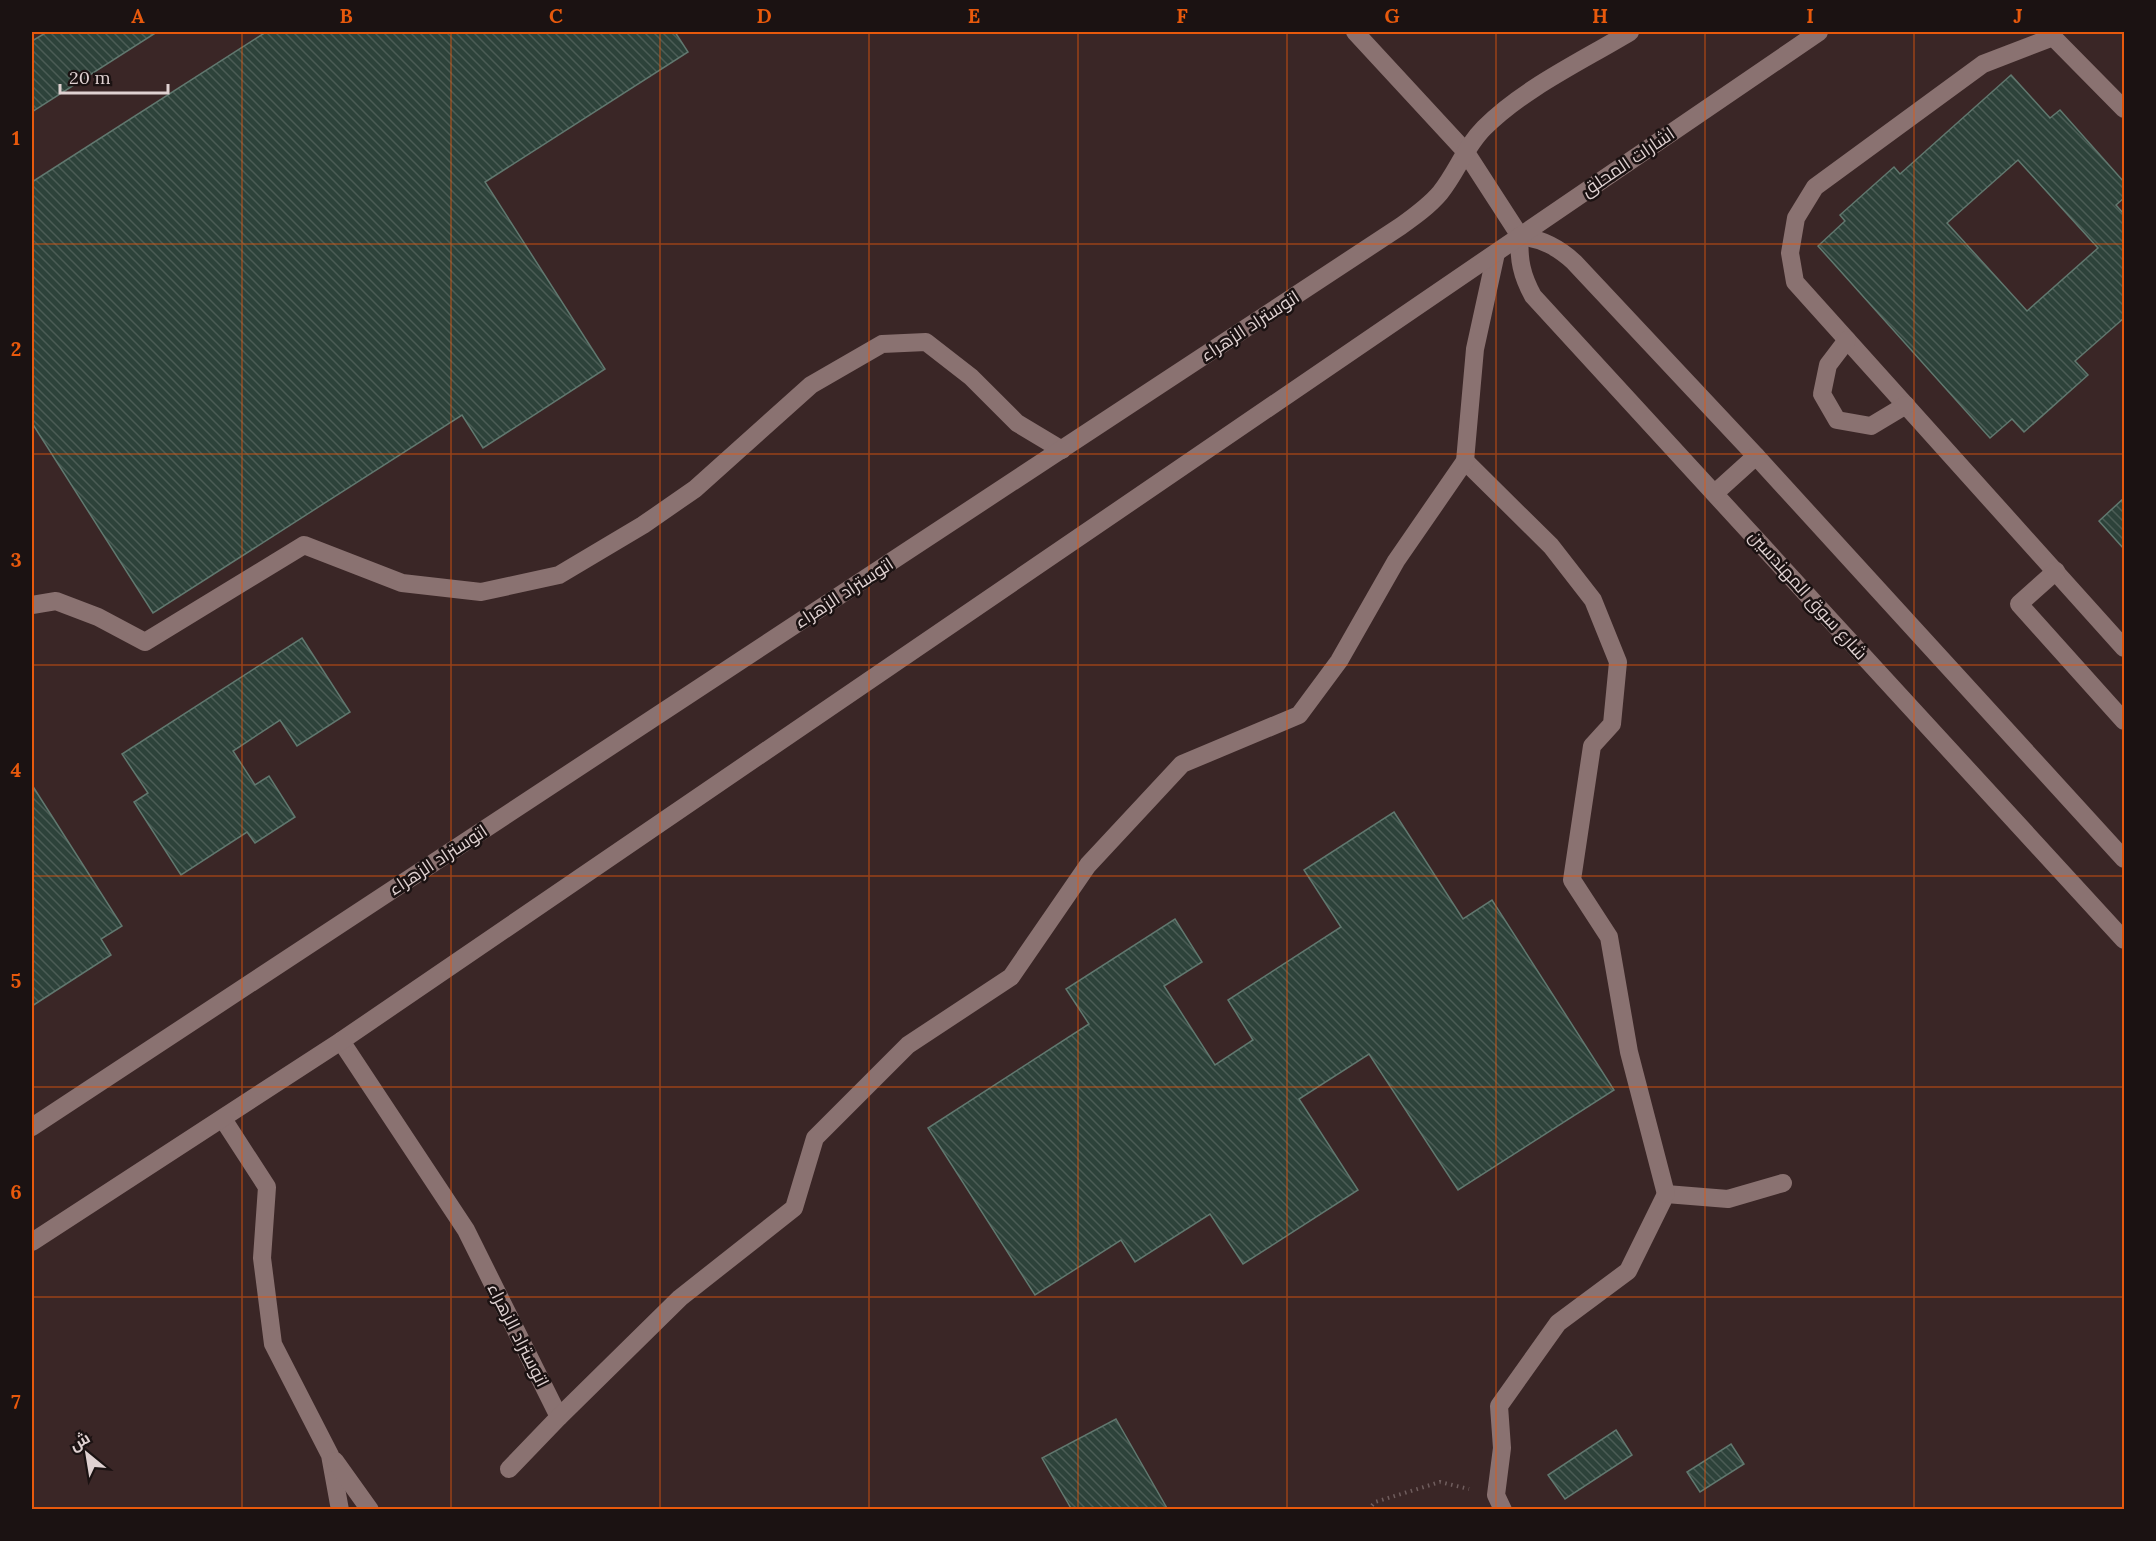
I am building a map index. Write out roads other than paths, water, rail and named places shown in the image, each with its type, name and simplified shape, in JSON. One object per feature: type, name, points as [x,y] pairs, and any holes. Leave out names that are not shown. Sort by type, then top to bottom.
[{"type":"street","points":[[1355,32],[1465,151],[1520,236]]},
{"type":"street","name":"اتوستراد الزهراء","points":[[32,1127],[1401,226],[1440,192],[1465,151],[1482,130],[1519,99],[1630,32]]},
{"type":"street","name":"اشارات المحلق","points":[[1520,236],[1819,32]]},
{"type":"street","points":[[2124,108],[2053,37],[1983,64],[1815,187],[1796,218],[1790,253],[1795,282],[2124,648]]},
{"type":"street","points":[[32,1242],[341,1041],[1520,236],[1536,238],[1563,252],[1756,456],[2124,859]]},
{"type":"street","name":"شارع سوق المهندسين","points":[[1520,236],[1521,268],[1533,296],[2124,940]]},
{"type":"street","points":[[509,1469],[680,1298],[794,1208],[815,1138],[908,1045],[1011,977],[1088,865],[1182,764],[1299,715],[1339,662],[1396,561],[1465,460],[1475,349],[1496,254]]},
{"type":"street","points":[[1847,340],[1828,365],[1821,394],[1837,420],[1871,426],[1906,405]]},
{"type":"street","points":[[32,605],[56,601],[98,617],[146,642],[304,545],[402,583],[481,592],[559,575],[643,525],[695,489],[811,385],[882,344],[926,342],[971,377],[1017,423],[1062,450]]},
{"type":"street","points":[[1715,493],[1756,456]]},
{"type":"street","points":[[1465,460],[1551,546],[1593,600],[1618,662],[1612,724],[1592,746],[1572,880],[1609,937],[1629,1052],[1665,1194],[1628,1271],[1558,1323],[1499,1406],[1502,1448],[1499,1502]]},
{"type":"street","points":[[2056,571],[2019,604],[2124,721]]},
{"type":"street","name":"اتوستراد الزهراء","points":[[341,1041],[466,1230],[559,1417]]},
{"type":"street","points":[[223,1119],[267,1187],[262,1258],[273,1344],[330,1455],[370,1509]]},
{"type":"street","points":[[1665,1194],[1728,1199],[1783,1183]]},
{"type":"street","points":[[330,1455],[340,1509]]}]
